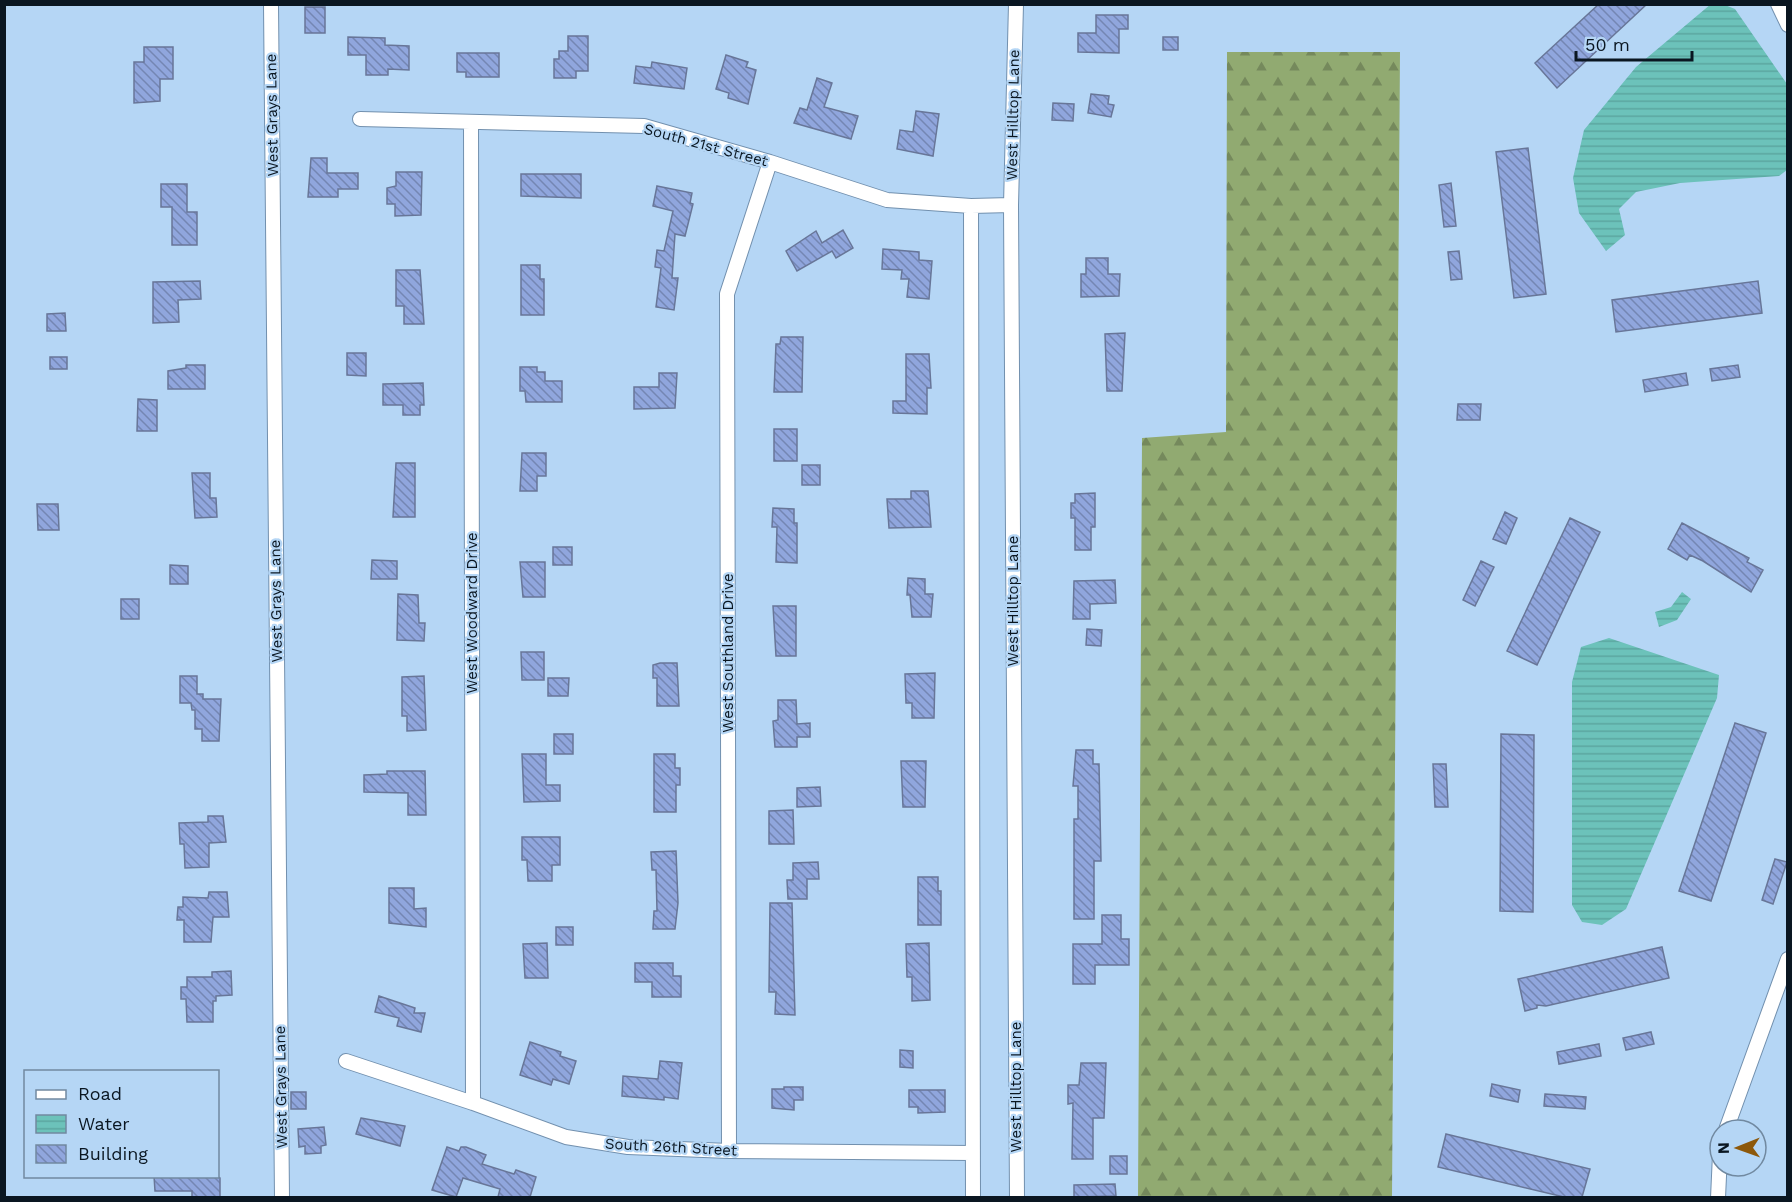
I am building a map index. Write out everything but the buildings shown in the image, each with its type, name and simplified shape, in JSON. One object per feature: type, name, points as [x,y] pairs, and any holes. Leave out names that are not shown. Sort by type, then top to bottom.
[{"type":"street","name":"West Grays Lane","points":[[271,4],[282,1197]]},
{"type":"street","name":"West Hilltop Lane","points":[[1016,4],[1011,205],[1017,1197]]},
{"type":"street","points":[[1778,4],[1788,25]]},
{"type":"street","name":"South 21st Street","points":[[360,119],[644,126],[770,162],[887,200],[971,206],[1011,205]]},
{"type":"street","name":"West Woodward Drive","points":[[471,123],[473,1103]]},
{"type":"street","name":"West Southland Drive","points":[[729,1151],[727,294],[770,162]]},
{"type":"street","points":[[971,206],[973,1197]]},
{"type":"street","points":[[1730,1118],[1788,959]]},
{"type":"street","name":"South 26th Street","points":[[346,1061],[566,1137],[628,1147],[729,1151],[972,1153]]},
{"type":"street","points":[[1718,1197],[1719,1178]]},
{"type":"green space","points":[[1227,52],[1400,52],[1392,1197],[1138,1197],[1142,438],[1226,432]]},
{"type":"water","points":[[1711,4],[1725,5],[1735,9],[1787,84],[1787,170],[1779,176],[1680,183],[1636,192],[1619,209],[1625,235],[1606,251],[1579,213],[1573,178],[1584,130],[1636,67]]},
{"type":"water","points":[[1682,592],[1691,599],[1677,620],[1659,627],[1655,612],[1671,607]]},
{"type":"water","points":[[1609,638],[1719,675],[1717,698],[1626,909],[1602,925],[1582,922],[1572,905],[1572,682],[1581,647]]}]
